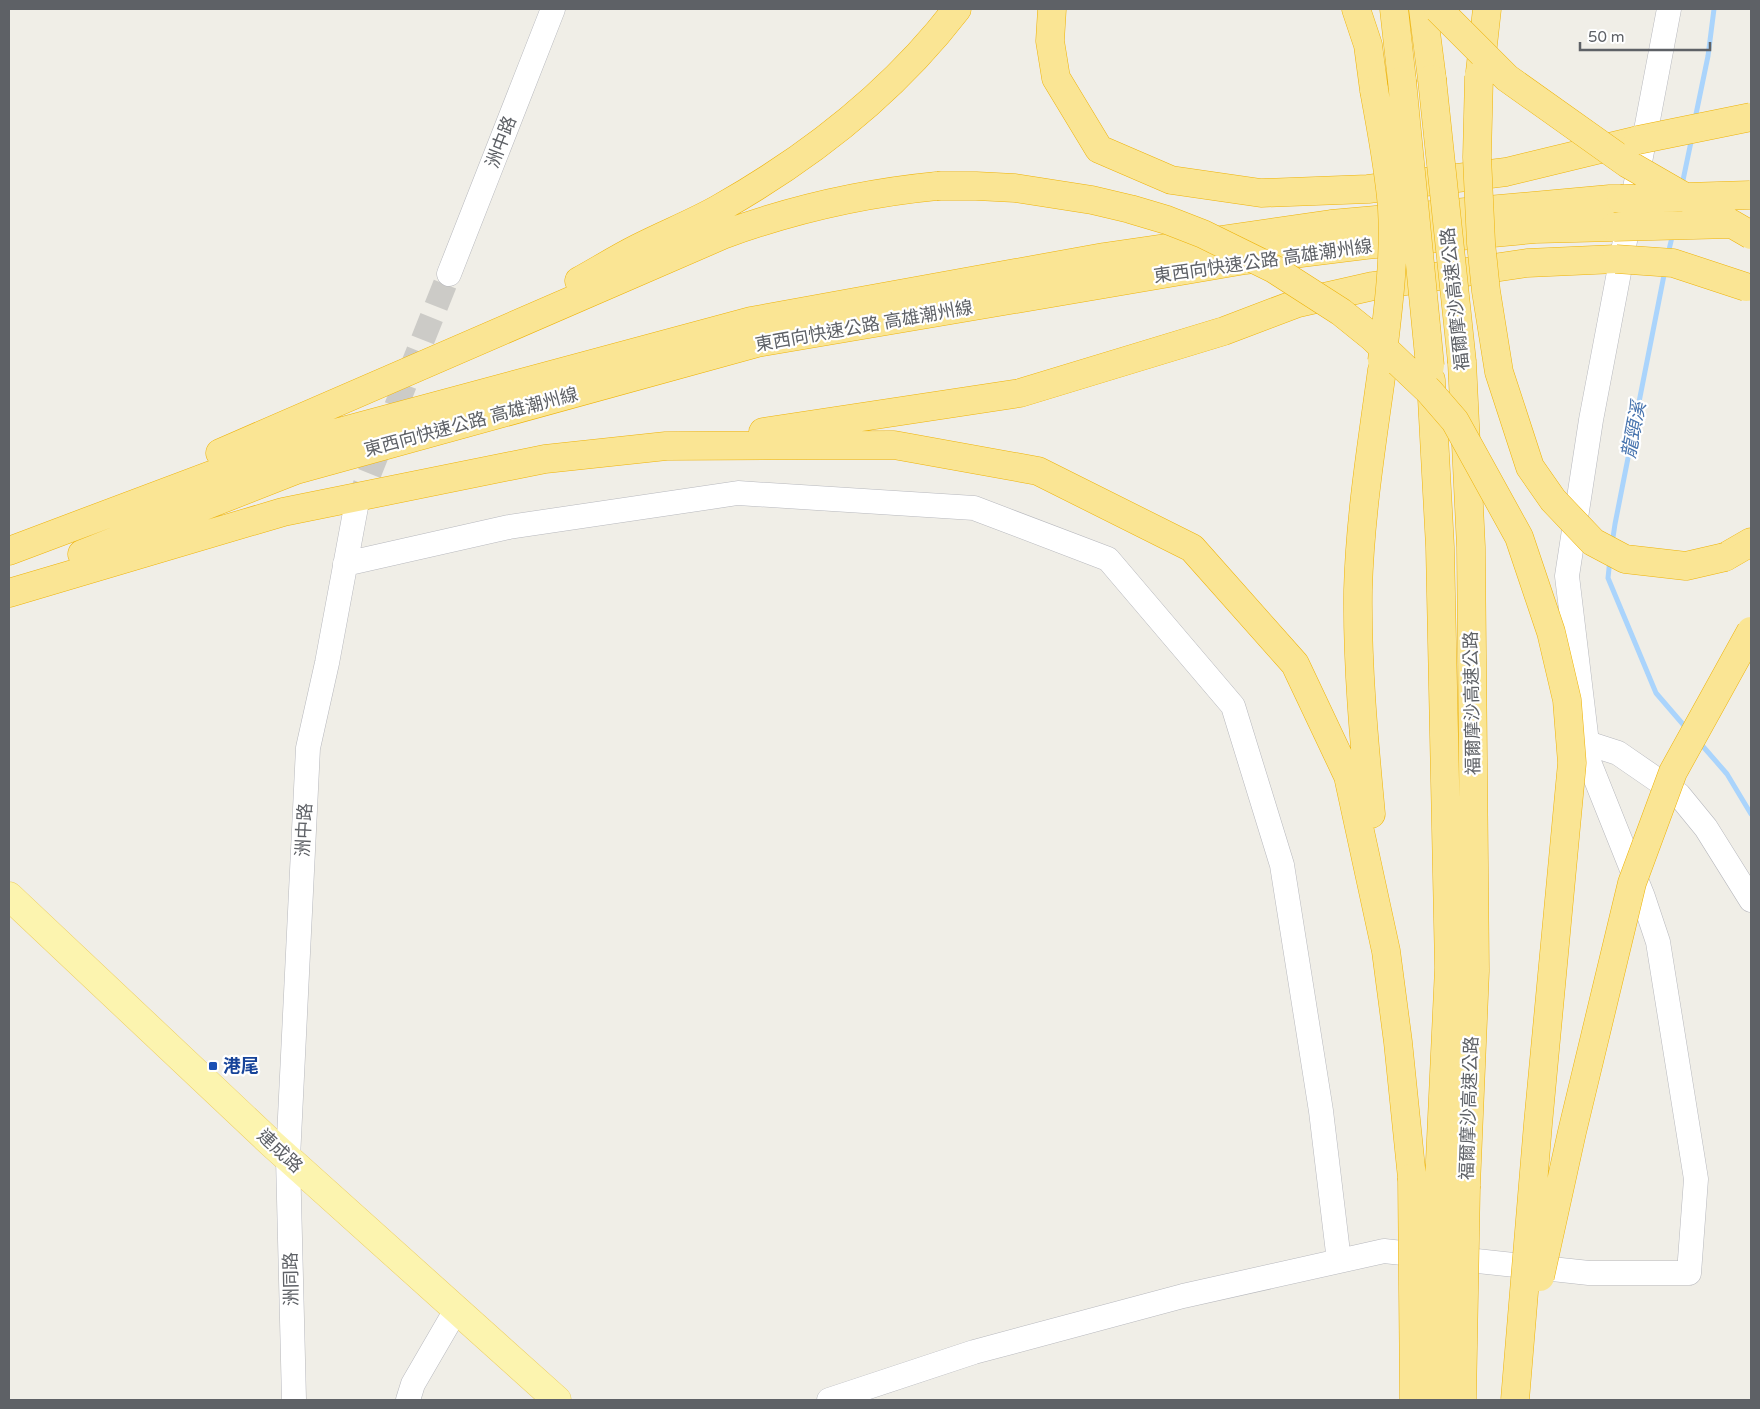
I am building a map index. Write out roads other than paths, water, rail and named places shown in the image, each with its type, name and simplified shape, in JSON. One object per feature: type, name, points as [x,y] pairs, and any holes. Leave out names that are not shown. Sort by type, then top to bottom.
[{"type":"highway","points":[[455,352],[638,248],[679,230],[718,209],[794,162],[829,136],[882,89],[926,45],[957,9]]},
{"type":"highway","points":[[1052,9],[1050,41],[1056,78],[1099,150],[1171,180],[1261,193],[1368,189],[1506,172],[1638,140],[1751,117]]},
{"type":"highway","points":[[1356,9],[1368,45],[1374,90],[1387,157],[1392,209],[1391,279],[1363,522],[1358,589],[1359,666],[1368,784],[1412,1178],[1414,1400]]},
{"type":"highway","name":"福爾摩沙高速公路","points":[[1394,9],[1430,366],[1440,547],[1449,968],[1439,1182],[1435,1400]]},
{"type":"highway","name":"福爾摩沙高速公路","points":[[1423,9],[1462,362],[1471,547],[1475,971],[1466,1186],[1462,1400]]},
{"type":"highway","points":[[1438,9],[1507,78],[1628,164],[1749,228]]},
{"type":"highway","points":[[1487,9],[1479,76],[1477,157],[1481,243],[1486,291],[1499,372],[1530,467],[1553,500],[1593,542],[1625,559],[1686,566],[1725,557],[1751,542]]},
{"type":"highway","points":[[9,545],[655,265],[689,248],[761,221],[832,201],[937,186],[1024,189],[1092,200],[1130,209],[1203,234],[1274,269],[1341,312],[1379,343],[1429,391],[1455,421],[1519,538],[1551,632],[1567,700],[1572,763],[1538,1124],[1516,1388]]},
{"type":"highway","name":"東西向快速公路 高雄潮州線","points":[[9,551],[291,445],[751,321],[1104,257],[1312,227],[1610,199],[1751,195]]},
{"type":"highway","name":"東西向快速公路 高雄潮州線","points":[[9,584],[296,470],[758,344],[1245,260],[1365,245],[1534,229],[1614,227],[1749,228]]},
{"type":"highway","points":[[9,593],[283,512],[545,459],[666,446],[1020,393],[1224,331],[1298,303],[1373,286],[1527,263],[1616,259],[1673,263],[1749,289]]},
{"type":"highway","points":[[666,446],[894,445],[1038,471],[1192,548],[1295,664],[1348,776],[1386,951]]},
{"type":"highway","points":[[1516,1388],[1572,1132],[1632,883],[1673,772],[1751,632]]},
{"type":"main road","name":"連成路","points":[[9,896],[288,1158],[557,1400]]},
{"type":"street","name":"洲中路","points":[[449,274],[553,9]]},
{"type":"street","points":[[829,1400],[974,1352],[1183,1296],[1384,1251],[1589,1273],[1689,1273],[1696,1179],[1658,942],[1643,897],[1589,762],[1567,576],[1591,420],[1669,9]]},
{"type":"street","points":[[345,564],[509,527],[738,493],[974,508],[1108,559],[1233,706],[1282,865],[1321,1111],[1339,1261]]},
{"type":"street","name":"洲中路","points":[[288,1158],[308,748],[356,507]]},
{"type":"street","points":[[1587,744],[1618,753],[1679,795],[1706,828],[1751,900]]},
{"type":"street","name":"洲同路","points":[[288,1158],[294,1400]]},
{"type":"street","points":[[408,1400],[413,1384],[456,1310]]},
{"type":"waterway","name":"龍頸溪","points":[[1695,119],[1708,56],[1714,9]]},
{"type":"waterway","name":"龍頸溪","points":[[1682,185],[1692,137]]},
{"type":"waterway","name":"龍頸溪","points":[[1668,254],[1673,233]]},
{"type":"waterway","name":"龍頸溪","points":[[1612,544],[1665,270]]},
{"type":"waterway","name":"龍頸溪","points":[[1610,559],[1608,578],[1656,693],[1687,729]]},
{"type":"waterway","name":"龍頸溪","points":[[1700,743],[1727,774],[1751,814]]},
{"type":"tunnel","points":[[356,507],[449,274]]},
{"type":"place","name":"港尾","points":[[213,1066]]}]
